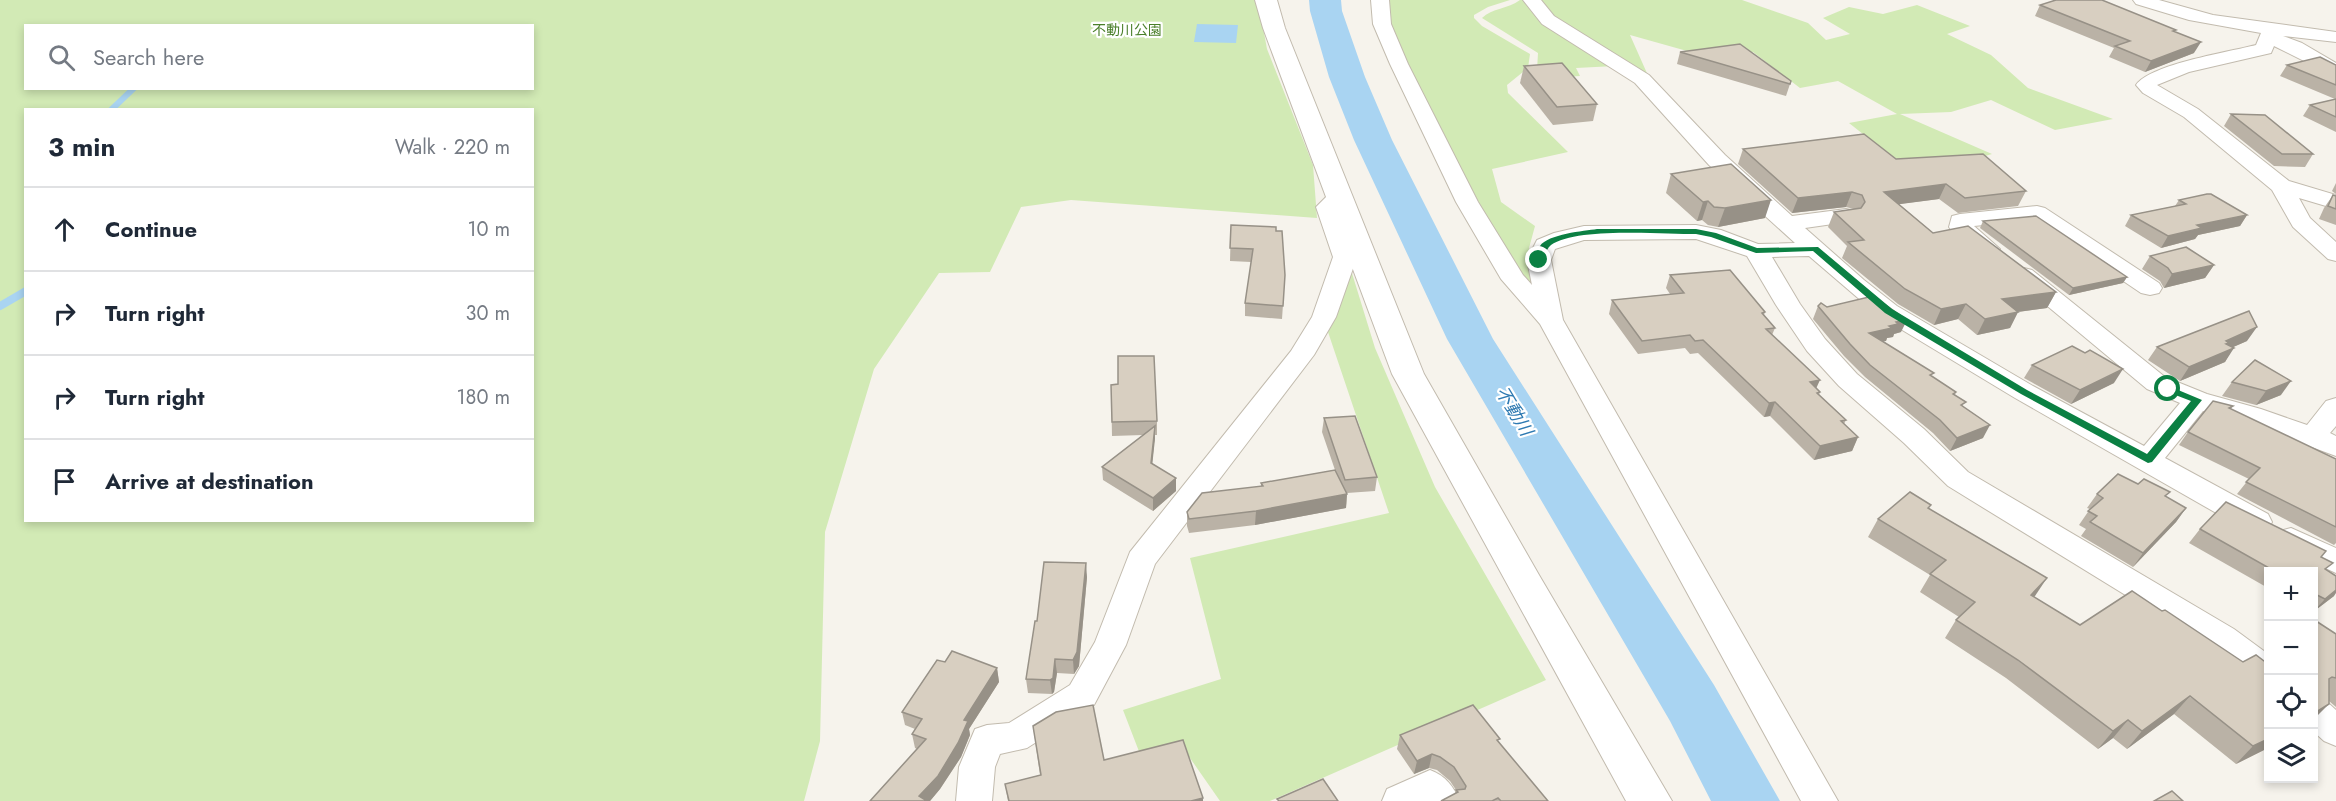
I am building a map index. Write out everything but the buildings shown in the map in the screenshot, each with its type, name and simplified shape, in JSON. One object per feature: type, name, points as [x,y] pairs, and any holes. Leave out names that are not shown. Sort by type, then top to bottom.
[{"type":"street","points":[[1266,0],[1274,28],[1338,198],[1408,374],[1525,585],[1650,801]]},
{"type":"street","points":[[1380,0],[1382,24],[1399,64],[1467,202],[1513,279],[1551,321],[1820,801]]},
{"type":"street","points":[[1532,0],[1548,20],[1642,80],[1717,160],[1815,249],[1888,311],[2024,392],[2148,459],[2245,516],[2336,561]]},
{"type":"street","points":[[2142,0],[2263,32],[2336,37]]},
{"type":"street","points":[[2263,32],[2295,47],[2336,71]]},
{"type":"street","points":[[2263,32],[2264,49],[2183,68],[2149,81],[2146,85],[2191,113],[2281,186],[2301,222],[2336,254]]},
{"type":"street","points":[[2281,186],[2336,202]]},
{"type":"street","points":[[974,801],[977,767],[987,741],[1015,737],[1082,695],[1110,645],[1141,560],[1307,346],[1330,304],[1345,256],[1327,207],[1338,198]]},
{"type":"street","points":[[2150,288],[2037,213],[1960,221],[1960,227],[2046,291],[2139,371],[2168,389],[2324,441],[2330,412],[2336,407]]},
{"type":"street","points":[[1788,223],[1846,216]]},
{"type":"street","points":[[1551,321],[1539,260],[1545,245],[1562,238],[1597,232],[1696,232],[1713,235],[1756,251],[1815,249]]},
{"type":"street","points":[[1756,251],[1815,345],[1848,380],[1914,436],[1958,479],[2222,638],[2264,669]]},
{"type":"street","points":[[2148,459],[2197,400]]},
{"type":"street","points":[[2318,715],[2336,731]]},
{"type":"street","points":[[1400,801],[1430,786],[1442,801]]},
{"type":"green space","name":"不動川公園","points":[[0,0],[1258,0],[1267,49],[1313,165],[1317,218],[1071,200],[1021,207],[990,272],[939,273],[874,369],[825,532],[820,741],[804,801],[0,801]]},
{"type":"green space","points":[[1388,0],[1510,0],[1488,7],[1474,15],[1474,18],[1482,26],[1530,54],[1528,68],[1507,85],[1508,93],[1568,152],[1492,169],[1501,202],[1535,226],[1529,248],[1543,297],[1523,278],[1478,201],[1407,64],[1390,24]]},
{"type":"green space","points":[[1520,0],[1528,0],[1615,66],[1576,68],[1580,76],[1520,80],[1537,70],[1538,53],[1482,18],[1490,12]]},
{"type":"green space","points":[[1537,0],[1742,0],[1808,23],[1826,40],[1850,34],[1823,18],[1849,7],[1883,14],[1917,5],[1970,26],[1947,34],[1991,55],[2028,88],[2113,119],[2055,130],[1991,100],[1951,112],[1900,114],[1992,154],[1940,169],[1911,172],[1849,123],[1897,114],[1838,81],[1800,88],[1753,52],[1712,58],[1630,35],[1650,80],[1553,20]]},
{"type":"green space","points":[[1351,270],[1375,348],[1435,487],[1546,680],[1270,801],[1220,801],[1183,748],[1140,754],[1123,710],[1221,679],[1190,558],[1389,513],[1328,332]]},
{"type":"water","points":[[1197,24],[1238,25],[1236,43],[1194,42]]},
{"type":"waterway","name":"不動川","points":[[1325,0],[1326,11],[1347,77],[1373,140],[1470,339],[1692,703],[1746,801]]},
{"type":"waterway","points":[[113,108],[132,90]]},
{"type":"waterway","points":[[0,306],[24,292]]},
{"type":"route","points":[[1539,260],[1545,245],[1584,232],[1696,232],[1745,245],[1756,251],[1815,249],[1888,311],[2024,392],[2148,459],[2197,400],[2168,389]]}]
